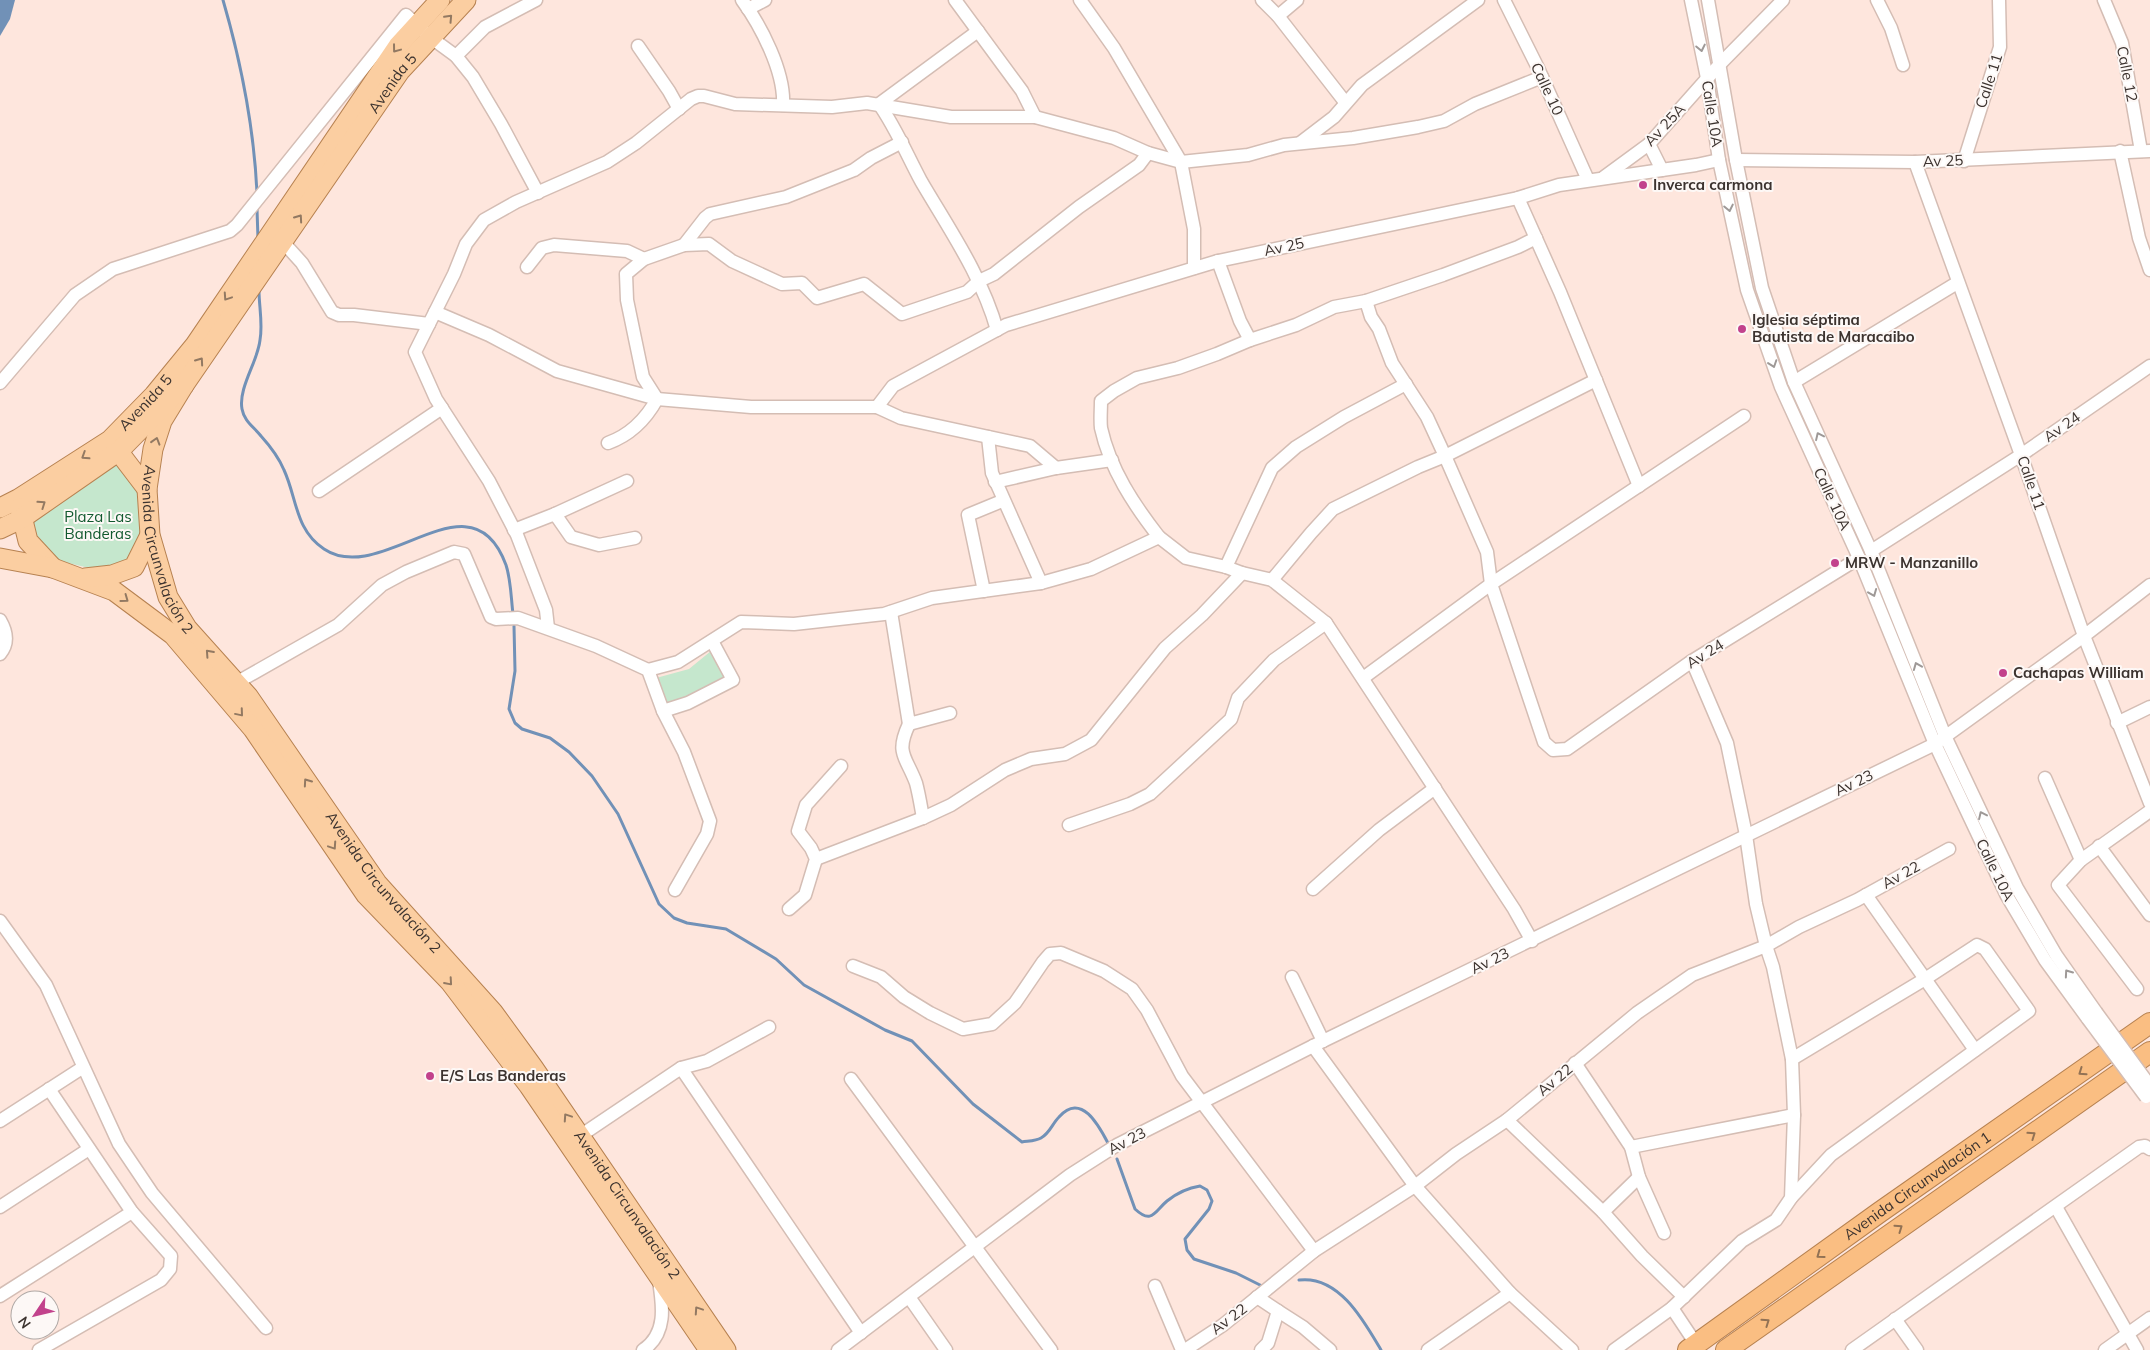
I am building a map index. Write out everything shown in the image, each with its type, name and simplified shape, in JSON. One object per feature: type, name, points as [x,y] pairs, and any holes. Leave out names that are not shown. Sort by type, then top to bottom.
[{"type":"highway","name":"Avenida Circunvalación 1","points":[[1692,1347],[1880,1212],[2150,1023]]},
{"type":"highway","name":"Avenida Circunvalación 1","points":[[1726,1350],[2150,1052]]},
{"type":"main road","name":"Avenida 5","points":[[0,508],[18,500],[114,446],[258,265],[283,242],[400,72],[440,0]]},
{"type":"main road","name":"Avenida 5","points":[[0,528],[21,519],[114,446],[184,385],[398,46],[423,32],[466,0]]},
{"type":"main road","name":"Avenida Circunvalación 2","points":[[184,385],[162,421],[153,450],[147,489],[150,535],[168,597],[187,628],[248,696],[377,883],[493,1012],[726,1350]]},
{"type":"main road","points":[[114,446],[147,489]]},
{"type":"main road","points":[[18,500],[21,519],[28,540],[53,568]]},
{"type":"main road","points":[[81,578],[112,575],[134,567],[150,535]]},
{"type":"main road","name":"Avenida Circunvalación 2","points":[[0,558],[53,568],[114,591],[173,635],[253,729],[366,895],[450,982],[529,1086],[708,1350]]},
{"type":"street","points":[[456,56],[485,27],[536,0]]},
{"type":"street","points":[[764,0],[745,4],[774,60],[784,92],[782,105]]},
{"type":"street","points":[[956,0],[1022,91],[1034,117]]},
{"type":"street","points":[[1080,0],[1114,48],[1181,162],[1194,228],[1194,268]]},
{"type":"street","points":[[1262,0],[1278,16],[1345,102]]},
{"type":"street","points":[[1278,16],[1297,0]]},
{"type":"street","points":[[1298,144],[1334,117],[1345,102],[1362,85],[1478,0]]},
{"type":"street","name":"Calle 10","points":[[1504,0],[1542,77],[1588,180]]},
{"type":"street","name":"Calle 10A","points":[[1691,0],[1707,78],[1719,160],[1747,290],[1778,378],[1940,740],[2007,896],[2045,960],[2092,1016],[2149,1095]]},
{"type":"street","name":"Calle 10A","points":[[1708,0],[1736,160],[1762,288],[1794,382],[1871,551],[1940,740]]},
{"type":"street","name":"Av 25A","points":[[1602,179],[1649,144],[1720,64],[1783,0]]},
{"type":"street","points":[[1877,0],[1891,28],[1903,65]]},
{"type":"street","name":"Calle 11","points":[[1964,161],[2000,48],[1999,0]]},
{"type":"street","name":"Calle 12","points":[[2104,0],[2122,43],[2146,151]]},
{"type":"street","points":[[0,383],[75,295],[113,269],[230,231],[237,225],[406,15],[423,32],[456,56],[473,78],[501,124],[538,193]]},
{"type":"street","points":[[879,104],[978,30]]},
{"type":"street","points":[[638,46],[670,91],[679,109]]},
{"type":"street","points":[[548,628],[546,610],[514,530],[489,481],[436,399],[415,352],[454,274],[466,244],[484,220],[607,162],[636,143],[698,96],[735,104],[832,107],[867,103],[951,117],[1034,117],[1114,138],[1148,153],[1181,162],[1248,155],[1284,145],[1385,133],[1444,120],[1475,104],[1542,77]]},
{"type":"street","points":[[879,104],[894,125],[914,168],[979,281],[998,330]]},
{"type":"street","points":[[684,245],[704,218],[710,214],[786,197],[854,170],[871,158],[902,142]]},
{"type":"street","points":[[1649,144],[1662,170]]},
{"type":"street","points":[[2120,151],[2139,238],[2150,270]]},
{"type":"street","name":"Av 25","points":[[1736,160],[1964,161],[2146,151]]},
{"type":"street","points":[[657,399],[642,377],[627,300],[626,274],[644,259],[684,245],[709,244],[732,261],[782,284],[802,283],[817,298],[864,284],[902,314],[967,292],[979,281],[994,274],[1079,207],[1139,165],[1148,153]]},
{"type":"street","name":"Av 25","points":[[877,407],[894,386],[1006,325],[1194,268],[1218,261],[1518,198],[1559,185],[1719,160]]},
{"type":"street","name":"Calle 11","points":[[1915,162],[2084,636],[2150,803]]},
{"type":"street","points":[[1518,198],[1639,486]]},
{"type":"street","points":[[1532,940],[1514,909],[1326,623],[1272,580],[1186,558],[1159,537],[1126,490],[1112,460],[1101,427],[1101,402],[1114,391],[1137,378],[1178,368],[1250,340],[1296,325],[1334,307],[1366,300],[1443,275],[1518,247],[1536,238]]},
{"type":"street","points":[[283,242],[302,263],[332,312],[339,315],[429,324]]},
{"type":"street","points":[[527,267],[542,248],[554,244],[627,251],[644,259]]},
{"type":"street","points":[[1218,261],[1240,321],[1250,340]]},
{"type":"street","points":[[1794,382],[1957,282]]},
{"type":"street","points":[[1366,300],[1370,317],[1379,329],[1392,363],[1426,417],[1446,456],[1486,552],[1491,584]]},
{"type":"street","points":[[435,312],[490,335],[557,371],[657,399],[751,407],[877,407],[901,418],[1030,446],[1056,468]]},
{"type":"street","name":"Av 24","points":[[1871,551],[2021,455],[2150,366]]},
{"type":"street","points":[[1272,580],[1310,533],[1334,509],[1418,467],[1446,456],[1596,380]]},
{"type":"street","points":[[1226,567],[1272,468],[1296,446],[1344,417],[1406,384]]},
{"type":"street","points":[[608,443],[624,437],[649,413],[657,399]]},
{"type":"street","points":[[319,491],[442,408]]},
{"type":"street","points":[[1363,678],[1491,584],[1744,416]]},
{"type":"street","points":[[988,437],[992,473],[995,482],[1002,501],[1041,583]]},
{"type":"street","points":[[995,482],[1056,468],[1112,460]]},
{"type":"street","points":[[514,530],[555,514],[627,481]]},
{"type":"street","points":[[984,591],[968,514],[1002,501]]},
{"type":"street","points":[[555,514],[571,537],[599,544],[635,538]]},
{"type":"street","points":[[236,683],[338,625],[382,585],[406,572],[454,552],[464,554],[491,617],[496,619],[518,618],[548,628],[596,646],[648,670],[678,662],[741,622],[794,624],[891,612],[932,598],[1041,583],[1091,569],[1159,537]]},
{"type":"street","name":"Av 24","points":[[1491,584],[1544,742],[1553,750],[1566,749],[1692,661],[1859,558]]},
{"type":"street","points":[[816,859],[923,818],[951,805],[1005,770],[1031,759],[1065,754],[1091,740],[1165,648],[1202,615],[1242,573]]},
{"type":"street","name":"Av 23","points":[[838,1350],[1070,1175],[1117,1146],[1318,1044],[1940,740],[2084,636],[2150,585]]},
{"type":"street","points":[[891,612],[909,724],[903,736],[904,761],[916,783],[923,818]]},
{"type":"street","points":[[0,620],[7,637],[6,648],[0,654]]},
{"type":"street","points":[[1069,825],[1130,804],[1150,794],[1231,719],[1238,698],[1274,660],[1326,623]]},
{"type":"street","points":[[663,711],[688,703],[734,680],[712,641]]},
{"type":"street","points":[[1692,661],[1726,743],[1746,835],[1756,904],[1773,967],[1792,1059],[1794,1115],[1791,1198]]},
{"type":"street","points":[[648,670],[663,711],[684,752],[710,821],[707,834],[674,890]]},
{"type":"street","points":[[2117,723],[2150,708]]},
{"type":"street","points":[[909,724],[950,713]]},
{"type":"street","points":[[789,909],[805,895],[816,859],[811,848],[798,831],[806,805],[842,766]]},
{"type":"street","points":[[2045,778],[2081,860]]},
{"type":"street","points":[[1313,889],[1379,830],[1435,788]]},
{"type":"street","points":[[2137,989],[2058,883],[2081,860],[2150,811]]},
{"type":"street","points":[[2099,846],[2150,915]]},
{"type":"street","name":"Av 22","points":[[1183,1350],[1223,1325],[1314,1251],[1415,1186],[1456,1154],[1507,1120],[1637,1013],[1692,974],[1766,946],[1799,927],[1866,895],[1949,849]]},
{"type":"street","points":[[1866,895],[1975,1050]]},
{"type":"street","points":[[0,921],[46,985],[82,1068],[119,1144],[152,1193],[266,1328]]},
{"type":"street","points":[[1614,1350],[1672,1308],[1742,1240],[1776,1220],[1791,1198],[1831,1155],[2029,1011],[1985,950],[1979,945],[1792,1059]]},
{"type":"street","points":[[853,966],[881,977],[904,997],[930,1013],[963,1029],[992,1024],[1015,1003],[1050,954],[1061,953],[1104,971],[1132,989],[1147,1010],[1182,1076],[1314,1251]]},
{"type":"street","points":[[1292,977],[1318,1044],[1415,1186],[1510,1293],[1572,1350]]},
{"type":"street","points":[[580,1136],[681,1068],[708,1061],[769,1027]]},
{"type":"street","points":[[1575,1063],[1631,1147],[1639,1177],[1664,1233]]},
{"type":"street","points":[[0,1121],[82,1068]]},
{"type":"street","points":[[681,1068],[861,1333]]},
{"type":"street","points":[[851,1078],[1051,1350]]},
{"type":"street","points":[[40,1350],[161,1280],[170,1269],[171,1256],[132,1212],[49,1089]]},
{"type":"street","points":[[1631,1147],[1794,1115]]},
{"type":"street","points":[[1507,1120],[1603,1212],[1642,1256],[1684,1297]]},
{"type":"street","points":[[1852,1350],[2139,1147],[2145,1146],[2150,1149]]},
{"type":"street","points":[[0,1207],[89,1149]]},
{"type":"street","points":[[1603,1212],[1639,1177]]},
{"type":"street","points":[[2056,1207],[2137,1350]]},
{"type":"street","points":[[0,1296],[132,1212]]},
{"type":"street","points":[[643,1350],[648,1346],[662,1325],[663,1304],[658,1276]]},
{"type":"street","points":[[1155,1286],[1183,1350]]},
{"type":"street","points":[[1428,1350],[1510,1293]]},
{"type":"street","points":[[909,1297],[946,1350]]},
{"type":"street","points":[[1257,1297],[1303,1327],[1330,1350]]},
{"type":"street","points":[[1672,1308],[1692,1347]]},
{"type":"street","points":[[1261,1350],[1268,1343],[1278,1311]]},
{"type":"street","points":[[2104,1350],[2150,1318]]},
{"type":"street","points":[[1896,1319],[1917,1350]]},
{"type":"green space","name":"Plaza Las Banderas","points":[[118,459],[139,492],[141,523],[139,544],[125,564],[106,572],[64,562],[44,551],[32,536],[32,520]]},
{"type":"green space","points":[[711,651],[725,679],[667,706],[656,678],[689,669]]},
{"type":"water","points":[[0,0],[15,0],[10,19],[0,36]]},
{"type":"waterway","points":[[223,0],[246,95],[257,193]]},
{"type":"waterway","points":[[257,209],[258,239]]},
{"type":"waterway","points":[[259,291],[261,334],[256,357],[245,383],[242,409],[247,420],[271,448],[282,466],[307,533],[324,549],[347,557],[372,554],[448,528],[471,527],[491,538],[506,565],[513,614]]},
{"type":"waterway","points":[[514,626],[515,671],[509,709],[515,723],[522,729],[550,738],[569,752],[592,776],[618,814],[659,904],[674,918],[687,923],[726,929],[776,959],[804,985],[885,1030],[912,1041],[973,1104],[1022,1142],[1041,1138],[1047,1134],[1059,1117],[1067,1110],[1075,1108],[1083,1110],[1089,1115],[1101,1130],[1109,1145]]},
{"type":"waterway","points":[[1117,1159],[1135,1209],[1145,1216],[1153,1215],[1178,1193],[1200,1186],[1207,1190],[1212,1201],[1209,1209],[1185,1239],[1187,1250],[1194,1259],[1236,1273],[1264,1287]]},
{"type":"waterway","points":[[1299,1280],[1313,1280],[1338,1292],[1349,1302],[1367,1326],[1381,1350]]},
{"type":"place","name":"Inverca carmona","points":[[1643,185]]},
{"type":"place","name":"Iglesia séptima Bautista de Maracaibo","points":[[1742,329]]},
{"type":"place","name":"MRW - Manzanillo","points":[[1835,563]]},
{"type":"place","name":"Cachapas William","points":[[2003,673]]},
{"type":"place","name":"E/S Las Banderas","points":[[430,1076]]}]
